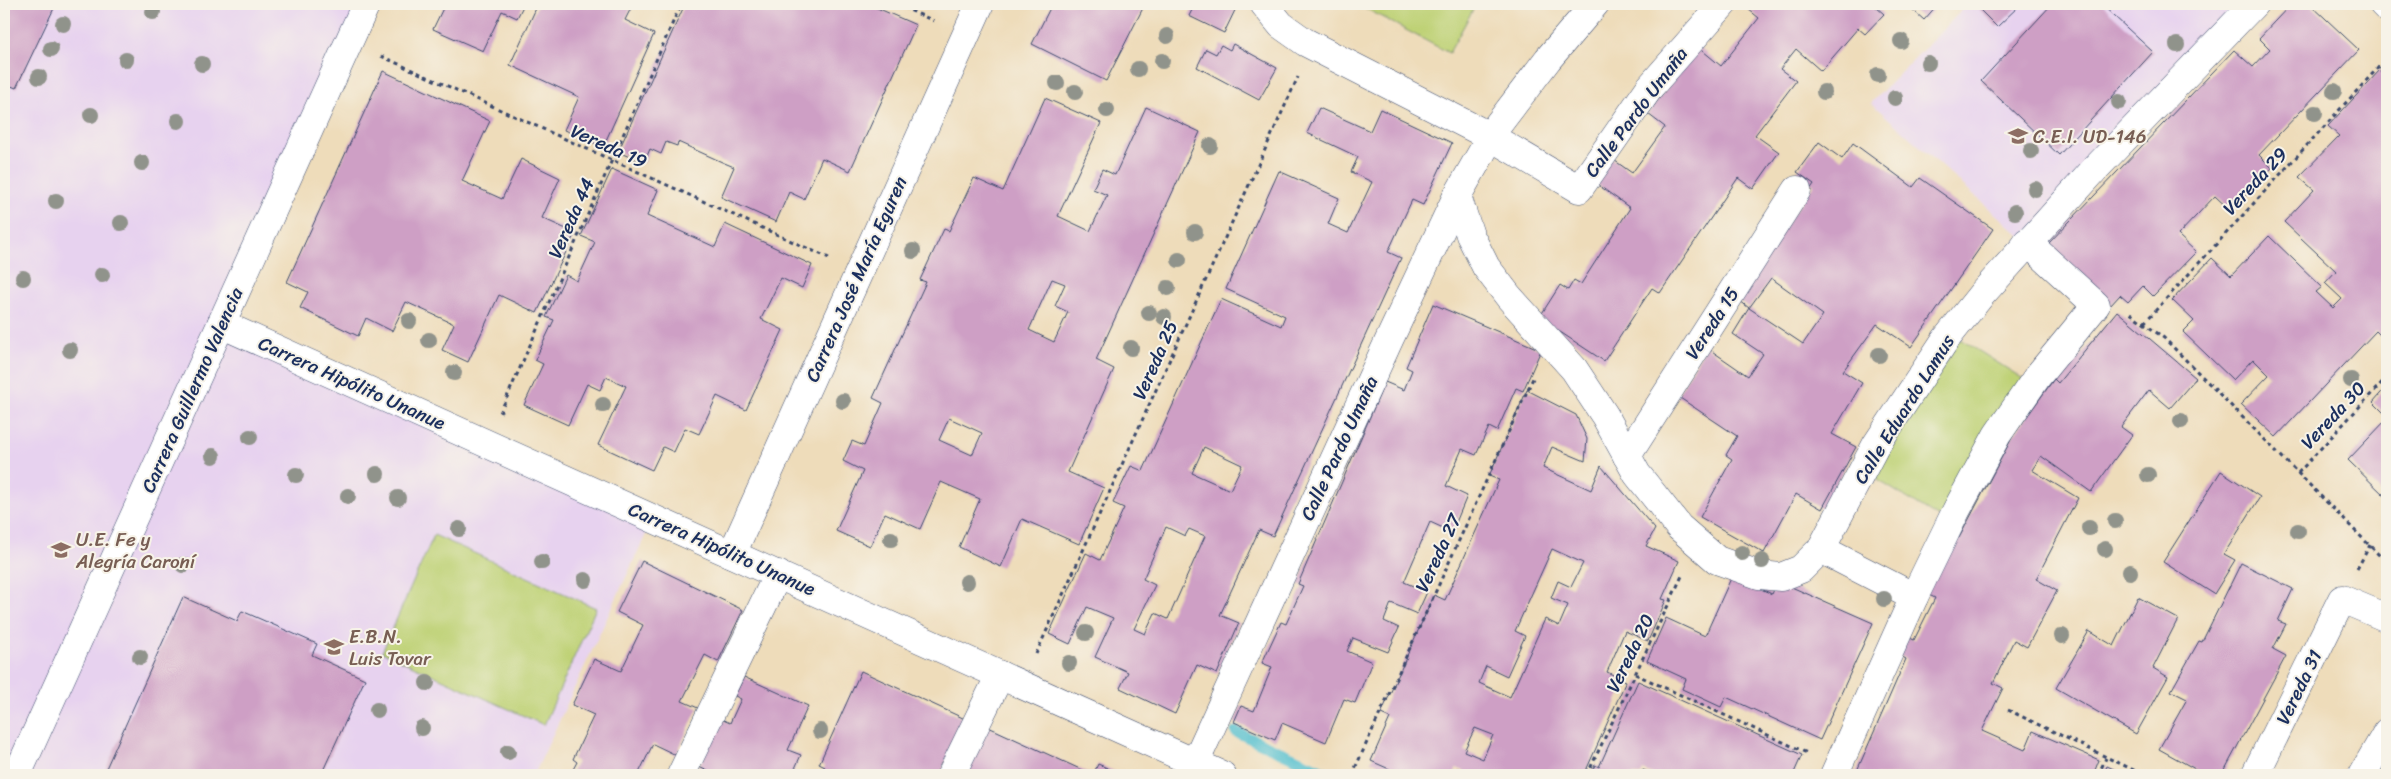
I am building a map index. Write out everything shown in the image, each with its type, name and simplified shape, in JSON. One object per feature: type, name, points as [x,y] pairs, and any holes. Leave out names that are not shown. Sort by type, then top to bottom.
[{"type":"street","name":"Carrera Guillermo Valencia","points":[[17,775],[366,4]]},
{"type":"street","name":"Carrera José María Eguren","points":[[732,554],[980,4]]},
{"type":"street","points":[[1264,4],[1282,25],[1312,46],[1491,136]]},
{"type":"street","name":"Calle Pardo Umaña","points":[[1195,763],[1457,196],[1491,136],[1548,59],[1595,4]]},
{"type":"street","name":"Calle Pardo Umaña","points":[[1491,136],[1579,189],[1650,87],[1723,4]]},
{"type":"street","name":"Calle Eduardo Lamus","points":[[1457,196],[1470,235],[1486,267],[1574,369],[1605,416],[1637,474],[1679,527],[1717,560],[1759,575],[1781,577],[1801,569],[1821,549],[1876,445],[1952,331],[2027,242],[2254,4]]},
{"type":"street","points":[[2383,4],[2387,8]]},
{"type":"street","name":"Vereda 15","points":[[1627,456],[1797,190]]},
{"type":"street","points":[[1836,771],[1914,597],[1956,511],[1998,435],[2037,377],[2096,306],[2027,242]]},
{"type":"street","name":"Carrera Hipólito Unanue","points":[[221,324],[1222,775]]},
{"type":"street","points":[[1821,549],[1914,597]]},
{"type":"street","points":[[681,775],[778,574]]},
{"type":"street","name":"Vereda 31","points":[[2255,775],[2342,599],[2387,618]]},
{"type":"street","points":[[951,775],[1011,680]]},
{"type":"street","points":[[2362,775],[2387,732]]},
{"type":"path","name":"Vereda 44","points":[[486,443],[681,4]]},
{"type":"path","points":[[896,4],[966,36]]},
{"type":"path","name":"Vereda 19","points":[[349,42],[611,162],[859,272]]},
{"type":"path","name":"Vereda 25","points":[[1011,680],[1312,46]]},
{"type":"path","name":"Vereda 29","points":[[2144,323],[2387,58]]},
{"type":"path","points":[[2096,306],[2126,310],[2164,338],[2387,563]]},
{"type":"path","name":"Vereda 27","points":[[1352,774],[1549,342]]},
{"type":"path","name":"Vereda 30","points":[[2298,472],[2387,377]]},
{"type":"path","name":"Vereda 20","points":[[1587,775],[1698,544]]},
{"type":"path","points":[[1635,674],[1836,771]]},
{"type":"path","points":[[2008,710],[2144,775]]},
{"type":"path","points":[[2098,775],[2106,757]]},
{"type":"shaded area","points":[[4,4],[366,4],[221,324],[653,519],[534,775],[4,775]]},
{"type":"shaded area","name":"C.E.I. UD-146","points":[[1968,4],[2254,4],[2027,242],[1871,103]]},
{"type":"green space","points":[[1357,4],[1476,4],[1449,53]]},
{"type":"green space","points":[[1960,339],[2025,380],[1939,518],[1873,477]]},
{"type":"green space","points":[[434,535],[596,608],[544,725],[382,652]]},
{"type":"building","points":[[4,4],[56,4],[16,88],[4,83]]},
{"type":"building","points":[[445,4],[524,4],[517,18],[502,11],[483,51],[433,29]]},
{"type":"building","points":[[538,4],[633,4],[625,20],[654,34],[603,147],[564,130],[579,97],[510,65]]},
{"type":"building","points":[[685,4],[868,4],[916,25],[850,171],[822,158],[804,199],[789,192],[776,222],[721,197],[734,167],[678,142],[677,146],[666,142],[661,154],[650,149],[644,163],[618,152]]},
{"type":"building","points":[[1052,4],[1145,4],[1106,81],[1032,44]]},
{"type":"building","points":[[1195,4],[1238,4],[1224,33],[1189,16]]},
{"type":"building","points":[[1752,4],[1880,4],[1876,7],[1884,14],[1865,34],[1858,28],[1821,71],[1796,49],[1780,69],[1796,81],[1755,135],[1779,152],[1753,189],[1738,178],[1660,293],[1652,288],[1604,361],[1539,318],[1560,285],[1568,290],[1574,280],[1581,284],[1630,208],[1594,182],[1611,158],[1632,173],[1665,127],[1648,114],[1697,46],[1721,66],[1759,18],[1748,9]]},
{"type":"building","points":[[1906,4],[1938,4],[1924,20]]},
{"type":"building","points":[[1979,4],[2021,4],[1997,27],[1976,6]]},
{"type":"building","points":[[2052,4],[2101,4],[2153,52],[2059,155],[1981,81]]},
{"type":"building","points":[[2291,4],[2310,4],[2359,50],[2259,155],[2272,168],[2231,211],[2215,196],[2178,235],[2196,252],[2153,296],[2143,286],[2128,302],[2120,295],[2110,306],[2047,245],[2234,50],[2253,67],[2270,49],[2259,38]]},
{"type":"building","points":[[1233,44],[1277,68],[1259,100],[1197,67],[1206,49],[1216,54],[1221,45],[1230,50]]},
{"type":"building","points":[[2380,70],[2387,77],[2387,342],[2376,331],[2276,437],[2241,404],[2269,375],[2253,359],[2233,380],[2183,332],[2194,321],[2172,300],[2212,258],[2231,276],[2269,236],[2322,287],[2316,292],[2333,308],[2342,299],[2325,283],[2336,271],[2284,222],[2314,190],[2299,177],[2339,136],[2328,126]]},
{"type":"building","points":[[383,71],[490,121],[462,181],[502,199],[521,159],[560,178],[542,218],[575,233],[537,313],[499,295],[468,362],[442,350],[454,324],[406,302],[392,331],[366,318],[358,336],[300,308],[308,292],[287,282]]},
{"type":"building","points":[[1045,98],[1101,123],[1058,216],[1090,231],[1107,195],[1093,189],[1102,169],[1115,175],[1146,107],[1200,132],[1096,360],[1114,369],[1068,472],[1104,488],[1079,544],[1022,519],[1001,567],[959,547],[980,499],[941,482],[920,529],[885,513],[870,546],[836,531],[863,471],[843,461],[852,441],[864,446],[883,403],[873,398],[926,282],[920,280],[944,229],[949,231],[974,178],[1003,191]],"holes":[[[1052,279],[1065,284],[1055,306],[1068,312],[1054,342],[1029,330]],[[949,418],[982,433],[972,455],[939,440]]]},
{"type":"building","points":[[1319,108],[1370,131],[1380,109],[1452,143],[1423,205],[1412,200],[1388,252],[1401,258],[1273,536],[1259,530],[1220,615],[1239,623],[1217,674],[1197,665],[1175,714],[1120,688],[1128,672],[1095,657],[1113,618],[1087,607],[1070,644],[1049,634],[1086,553],[1100,560],[1124,508],[1113,503],[1131,466],[1143,471],[1221,299],[1281,326],[1285,316],[1226,289],[1279,171],[1339,198],[1328,224],[1348,233],[1372,182],[1351,172],[1358,157],[1307,133]],"holes":[[[1204,447],[1242,465],[1230,490],[1192,473]],[[1166,527],[1185,536],[1189,529],[1205,536],[1168,619],[1155,613],[1145,634],[1134,629],[1155,585],[1143,579]]]},
{"type":"building","points":[[1819,142],[1842,159],[1853,143],[1913,187],[1920,178],[1993,229],[1911,347],[1877,324],[1843,371],[1862,383],[1832,434],[1856,447],[1822,509],[1796,494],[1764,553],[1700,517],[1732,459],[1726,455],[1737,436],[1677,396],[1706,347],[1748,376],[1763,354],[1733,334],[1749,308],[1735,297],[1814,184],[1797,172]],"holes":[[[1771,278],[1823,315],[1803,344],[1749,308]]]},
{"type":"building","points":[[612,169],[658,190],[647,216],[715,247],[725,224],[812,265],[802,288],[781,278],[761,319],[783,330],[746,410],[717,396],[699,434],[685,428],[674,452],[663,447],[652,470],[598,445],[626,386],[606,377],[600,390],[587,384],[568,425],[524,405],[543,364],[535,360],[554,320],[546,317],[566,275],[577,281],[595,242],[581,236]]},
{"type":"building","points":[[1433,304],[1541,350],[1523,391],[1516,388],[1497,431],[1489,427],[1476,455],[1462,449],[1446,486],[1467,496],[1452,532],[1430,522],[1404,582],[1427,592],[1417,614],[1391,603],[1384,621],[1399,628],[1388,652],[1353,638],[1347,651],[1372,662],[1355,703],[1344,699],[1326,742],[1282,723],[1275,740],[1234,722],[1241,706],[1254,711],[1272,667],[1262,663],[1281,622],[1286,624],[1303,586],[1298,584],[1385,382],[1404,390],[1412,370],[1406,367]]},
{"type":"building","points":[[2117,311],[2196,378],[2170,408],[2149,390],[2121,427],[2132,435],[2091,492],[2041,456],[2032,470],[2078,498],[2036,579],[2057,591],[2027,647],[2014,640],[1993,683],[2003,688],[1982,731],[2025,750],[2033,731],[2099,760],[2093,775],[1844,775],[1847,768],[1856,773],[1906,659],[1897,654],[1908,637],[1914,640],[1935,598],[1923,592],[1953,535],[1959,538],[2013,436],[2054,379],[2058,383]]},
{"type":"building","points":[[2387,386],[2387,416],[2373,402]]},
{"type":"building","points":[[1527,390],[1576,415],[1587,439],[1585,461],[1552,447],[1543,468],[1591,490],[1601,466],[1655,529],[1646,546],[1679,561],[1662,599],[1666,600],[1648,641],[1625,631],[1607,672],[1626,681],[1584,775],[1473,775],[1457,768],[1454,775],[1403,775],[1371,761],[1390,718],[1381,714],[1434,595],[1445,600],[1499,480],[1489,476]],"holes":[[[1552,549],[1583,563],[1571,587],[1558,581],[1551,598],[1568,605],[1559,626],[1545,619],[1510,697],[1479,683],[1486,666],[1507,676],[1525,636],[1515,631]],[[1475,728],[1493,735],[1483,759],[1464,751]]]},
{"type":"building","points":[[2387,419],[2387,498],[2348,460]]},
{"type":"building","points":[[2221,471],[2260,497],[2224,554],[2235,560],[2214,594],[2163,562]]},
{"type":"building","points":[[642,561],[743,610],[718,662],[705,655],[682,701],[698,708],[676,755],[653,744],[638,775],[570,775],[577,762],[573,759],[594,715],[572,705],[594,659],[621,671],[643,625],[617,612]]},
{"type":"building","points":[[2241,563],[2293,589],[2278,621],[2286,624],[2273,649],[2286,656],[2222,775],[2206,775],[2159,749],[2187,699],[2171,691],[2199,641],[2202,642]]},
{"type":"building","points":[[1732,576],[1772,594],[1778,581],[1873,623],[1820,740],[1726,697],[1721,707],[1682,689],[1686,679],[1647,661],[1666,618],[1705,636]]},
{"type":"building","points":[[183,597],[237,621],[242,611],[317,644],[312,655],[365,679],[321,775],[103,775]]},
{"type":"building","points":[[2138,597],[2178,619],[2153,668],[2168,677],[2136,734],[2056,688],[2089,631],[2114,646]]},
{"type":"building","points":[[861,671],[965,719],[940,775],[821,775],[825,767],[819,764]]},
{"type":"building","points":[[744,677],[808,706],[788,750],[801,755],[792,775],[716,775],[699,767],[721,719],[730,723],[741,699],[735,696]]},
{"type":"building","points":[[1638,681],[1802,755],[1793,775],[1655,775],[1643,770],[1641,775],[1590,775],[1595,765],[1599,767]]},
{"type":"building","points":[[984,725],[1093,775],[961,775]]},
{"type":"building","points":[[1098,764],[1123,775],[1093,775]]},
{"type":"building","points":[[2107,766],[2127,775],[2103,775]]},
{"type":"waterway","points":[[1236,732],[1332,775]]},
{"type":"place","name":"C.E.I. UD-146","points":[[2018,136]]},
{"type":"place","name":"U.E. Fe y Alegría Caroní","points":[[61,550]]},
{"type":"place","name":"E.B.N. Luis Tovar","points":[[334,647]]}]
